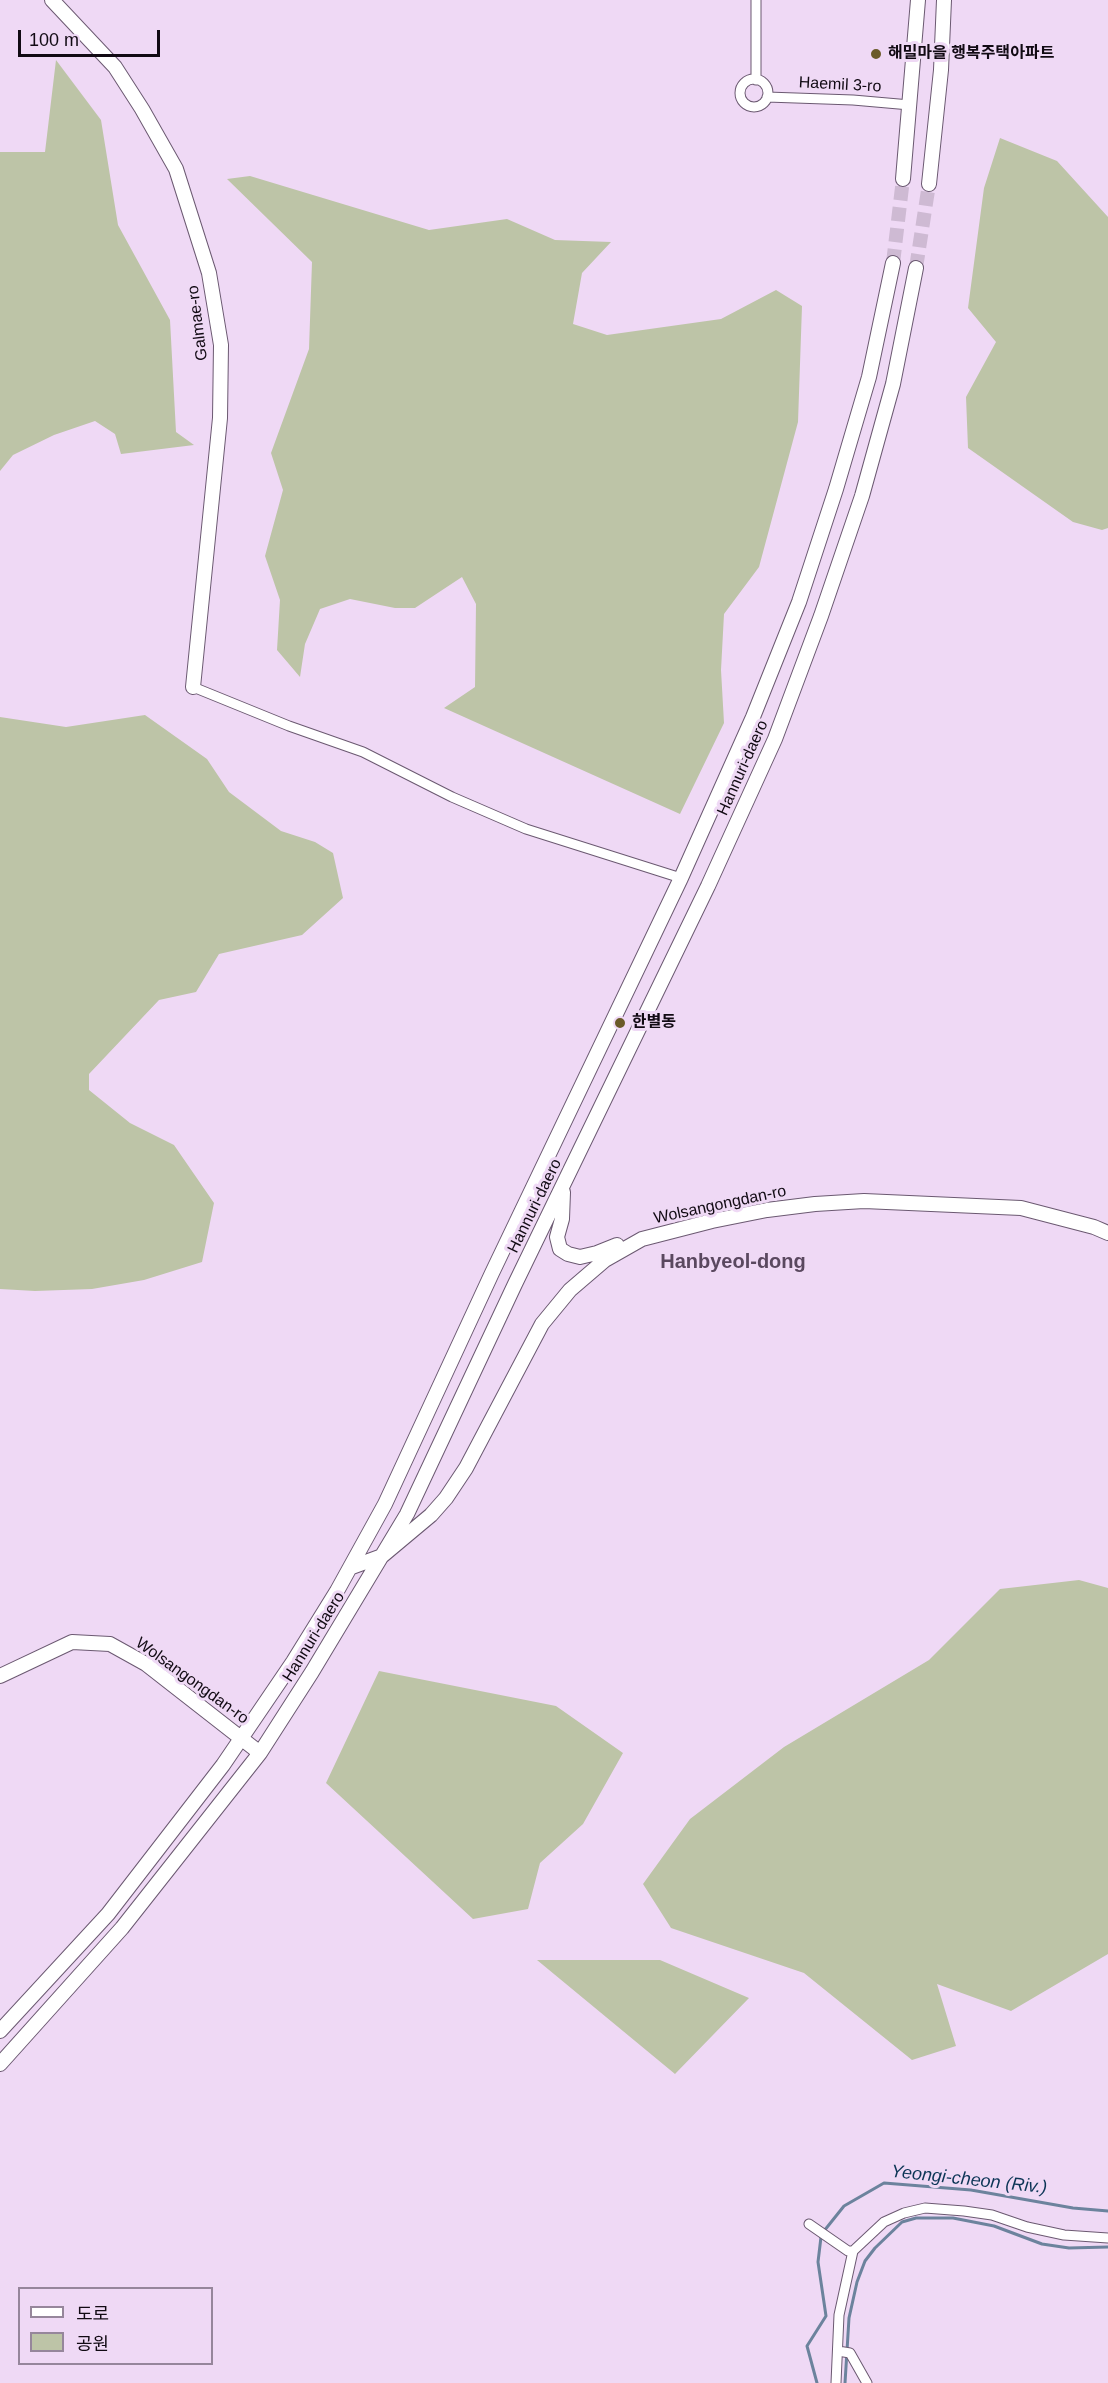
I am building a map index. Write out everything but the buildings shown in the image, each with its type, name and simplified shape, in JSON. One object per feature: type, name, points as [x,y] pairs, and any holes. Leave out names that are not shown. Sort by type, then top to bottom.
[{"type":"street","name":"Galmae-ro","points":[[52,0],[115,68],[142,109],[176,169],[193,217],[210,279],[221,345],[220,418],[193,687]]},
{"type":"street","points":[[756,0],[756,80]]},
{"type":"street","points":[[903,179],[918,0]]},
{"type":"street","points":[[929,184],[941,70],[944,0]]},
{"type":"street","points":[[756,80],[767,88],[767,97],[762,104],[753,107],[742,100],[740,92],[744,83],[756,80]]},
{"type":"street","name":"Haemil 3-ro","points":[[767,97],[842,99],[910,105]]},
{"type":"street","name":"Hannuri-daero","points":[[0,2031],[108,1914],[242,1738],[352,1567],[386,1504],[521,1211],[681,878],[753,717],[799,602],[836,489],[869,377],[893,263]]},
{"type":"street","name":"Hannuri-daero","points":[[0,2064],[122,1928],[260,1753],[407,1514],[708,886],[775,739],[822,616],[862,496],[893,384],[916,268]]},
{"type":"street","points":[[193,687],[289,726],[363,752],[452,797],[526,829],[681,878]]},
{"type":"street","points":[[563,1185],[562,1219],[557,1237],[560,1249],[580,1257],[628,1241],[642,1239]]},
{"type":"street","name":"Wolsangongdan-ro","points":[[352,1567],[382,1556],[414,1531],[446,1498],[466,1468],[542,1324],[570,1290],[605,1260],[642,1239],[767,1210],[815,1204],[864,1202],[1021,1208],[1108,1233]]},
{"type":"street","name":"Wolsangongdan-ro","points":[[0,1676],[72,1642],[110,1644],[146,1664],[260,1753]]},
{"type":"street","points":[[836,2383],[839,2315],[850,2251],[884,2222],[904,2213],[925,2208],[992,2216],[1064,2235],[1108,2238]]},
{"type":"street","points":[[809,2224],[850,2251]]},
{"type":"street","points":[[838,2351],[850,2353],[867,2383]]},
{"type":"green space","points":[[56,60],[101,120],[118,225],[170,320],[176,432],[194,445],[121,454],[115,434],[95,421],[54,435],[13,455],[0,471],[0,152],[45,152]]},
{"type":"green space","points":[[1000,138],[1057,161],[1108,217],[1108,528],[1102,530],[1073,522],[968,448],[966,397],[996,342],[968,308],[984,188]]},
{"type":"green space","points":[[250,176],[429,230],[507,219],[555,240],[611,242],[582,273],[573,324],[607,335],[721,319],[776,290],[802,306],[798,422],[759,567],[724,614],[721,670],[724,723],[680,814],[444,708],[475,687],[476,604],[462,577],[415,608],[395,608],[350,599],[320,609],[305,644],[300,677],[277,650],[280,600],[265,556],[283,490],[271,453],[309,349],[312,262],[227,179]]},
{"type":"green space","points":[[145,715],[207,759],[229,792],[281,831],[315,842],[333,853],[343,898],[302,935],[219,954],[196,992],[159,1000],[89,1074],[89,1090],[130,1123],[174,1145],[214,1203],[202,1262],[144,1280],[92,1289],[35,1291],[0,1289],[0,717],[66,727]]},
{"type":"green space","points":[[1079,1580],[1108,1588],[1108,1954],[1011,2011],[937,1984],[956,2046],[912,2060],[804,1973],[671,1928],[643,1884],[690,1819],[784,1747],[929,1660],[1000,1589]]},
{"type":"green space","points":[[379,1671],[556,1706],[623,1753],[583,1824],[540,1863],[528,1909],[473,1919],[326,1783]]},
{"type":"green space","points":[[537,1960],[660,1960],[749,1998],[675,2074]]},
{"type":"waterway","name":"Yeongi-cheon (Riv.)","points":[[824,2231],[844,2206],[884,2183],[971,2190],[1073,2208],[1108,2211]]},
{"type":"waterway","points":[[845,2383],[849,2318],[857,2282],[865,2261],[902,2222],[916,2218],[953,2218],[994,2226],[1042,2244],[1069,2248],[1108,2247]]},
{"type":"waterway","name":"Yeongi-cheon (Riv.)","points":[[817,2383],[807,2346],[826,2316],[818,2262],[821,2237]]},
{"type":"tunnel","points":[[893,263],[903,179]]},
{"type":"tunnel","points":[[916,268],[929,184]]},
{"type":"place","name":"해밀마을 행복주택아파트","points":[[876,54]]},
{"type":"place","name":"한별동","points":[[620,1023]]},
{"type":"district","name":"Hanbyeol-dong","points":[[733,1262]]}]
